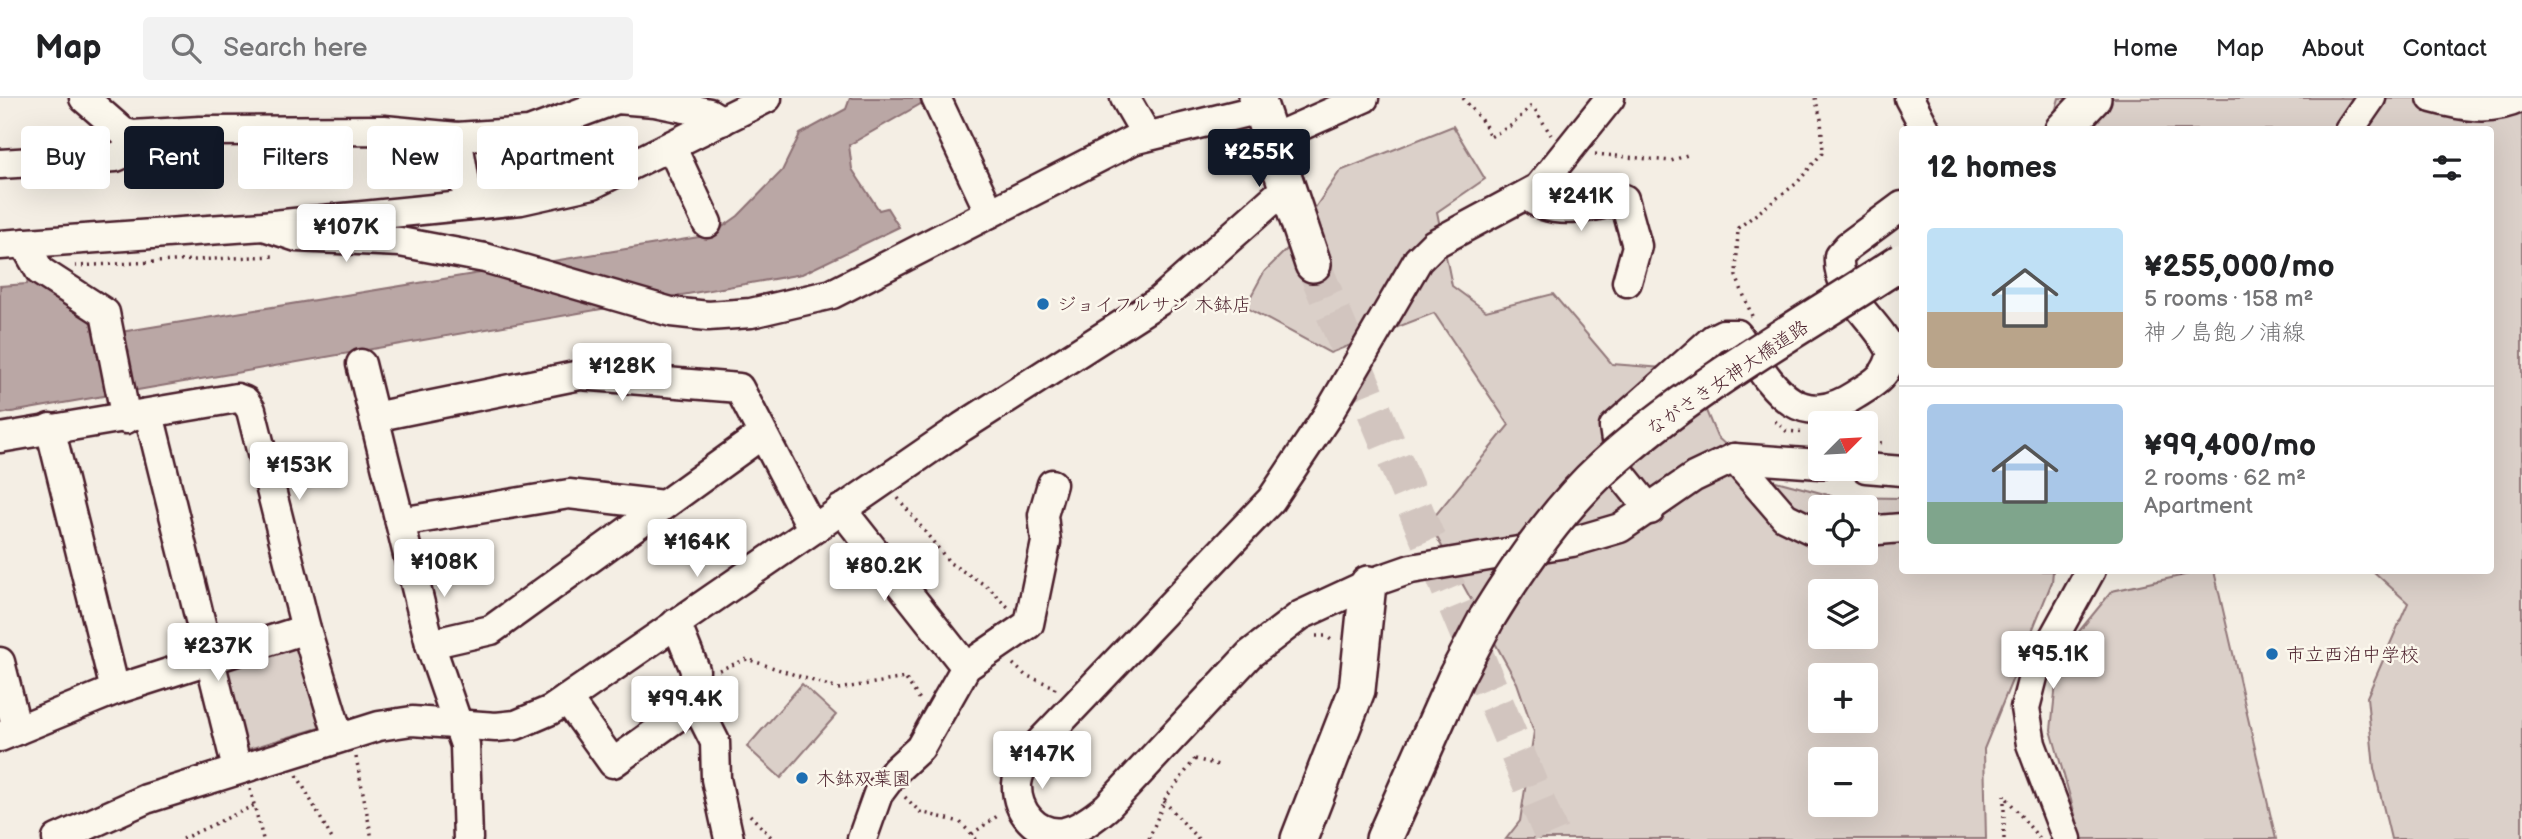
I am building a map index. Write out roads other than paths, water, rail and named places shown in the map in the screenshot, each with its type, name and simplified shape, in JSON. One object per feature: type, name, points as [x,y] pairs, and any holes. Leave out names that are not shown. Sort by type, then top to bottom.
[{"type":"main road","points":[[2067,126],[2093,98]]},
{"type":"main road","points":[[1263,115],[1313,264]]},
{"type":"main road","name":"ながさき女神大橋道路","points":[[1384,839],[1457,675],[1487,618],[1510,580],[1602,468],[1657,421],[1713,382],[1899,263]]},
{"type":"main road","points":[[1299,839],[1357,690],[1368,584]]},
{"type":"street","points":[[84,98],[124,133]]},
{"type":"street","points":[[12,244],[264,226],[521,200],[593,184],[767,98]]},
{"type":"street","points":[[936,98],[990,213]]},
{"type":"street","points":[[1125,98],[1147,136]]},
{"type":"street","points":[[264,226],[297,237],[400,242],[444,250],[519,266],[649,308],[708,316],[751,313],[832,294],[1147,136],[1364,98]]},
{"type":"street","points":[[1610,98],[1538,188],[1434,244],[1418,260],[1327,415],[1271,500],[1029,754],[1017,782],[1019,801],[1031,822],[1041,828],[1056,832],[1072,830],[1107,807],[1250,654],[1301,615],[1368,584],[1412,569],[1572,542],[1620,528],[1650,510],[1694,477],[1734,458],[1808,463]]},
{"type":"street","points":[[1909,98],[1924,126]]},
{"type":"street","points":[[2353,126],[2371,98]]},
{"type":"street","points":[[2432,98],[2480,107],[2497,106],[2520,98]]},
{"type":"street","points":[[463,137],[529,132],[617,99],[655,102],[709,113],[722,121]]},
{"type":"street","points":[[224,131],[367,130]]},
{"type":"street","points":[[671,146],[707,223]]},
{"type":"street","points":[[0,164],[117,157],[124,154]]},
{"type":"street","points":[[463,171],[469,205]]},
{"type":"street","points":[[57,839],[146,799],[379,726],[412,721],[496,727],[516,725],[551,710],[679,630],[812,528],[1160,301],[1288,187]]},
{"type":"street","points":[[1527,195],[1532,200],[1561,209],[1584,209],[1624,199],[1637,246],[1627,282]]},
{"type":"street","points":[[1650,510],[1621,474],[1614,427],[1713,339],[1723,334],[1737,334],[1787,401],[1803,409],[1834,406],[1883,377],[1892,353],[1886,339],[1864,316],[1841,278],[1839,256],[1848,246],[1899,208]]},
{"type":"street","points":[[12,244],[38,268],[105,313],[240,768]]},
{"type":"street","points":[[361,364],[430,644],[465,745],[468,839]]},
{"type":"street","points":[[374,417],[580,375],[739,388],[761,435],[812,528]]},
{"type":"street","points":[[0,438],[133,412],[237,398],[249,405],[306,629],[345,736]]},
{"type":"street","points":[[50,428],[115,690]]},
{"type":"street","points":[[430,644],[491,630],[761,435]]},
{"type":"street","points":[[1734,458],[1785,517],[1808,528]]},
{"type":"street","points":[[1878,469],[1899,471]]},
{"type":"street","points":[[862,839],[880,792],[896,770],[920,748],[966,667],[975,658],[1000,646],[1026,627],[1033,610],[1046,542],[1043,514],[1052,484]]},
{"type":"street","points":[[400,522],[569,494],[663,505]]},
{"type":"street","points":[[841,509],[966,667]]},
{"type":"street","points":[[1878,530],[1899,528]]},
{"type":"street","points":[[2067,839],[2031,744],[2025,708],[2034,673],[2089,574]]},
{"type":"street","points":[[0,662],[9,733],[115,690],[306,629]]},
{"type":"street","points":[[679,630],[695,670],[695,704],[715,742],[716,779],[729,839]]},
{"type":"street","points":[[568,699],[613,763],[695,704]]},
{"type":"tunnel","points":[[1313,264],[1553,839]]},
{"type":"place","name":"ジョイフルサン 木鉢店","points":[[1043,304]]},
{"type":"place","name":"市立西泊中学校","points":[[2272,654]]},
{"type":"place","name":"木鉢双葉園","points":[[802,778]]}]
